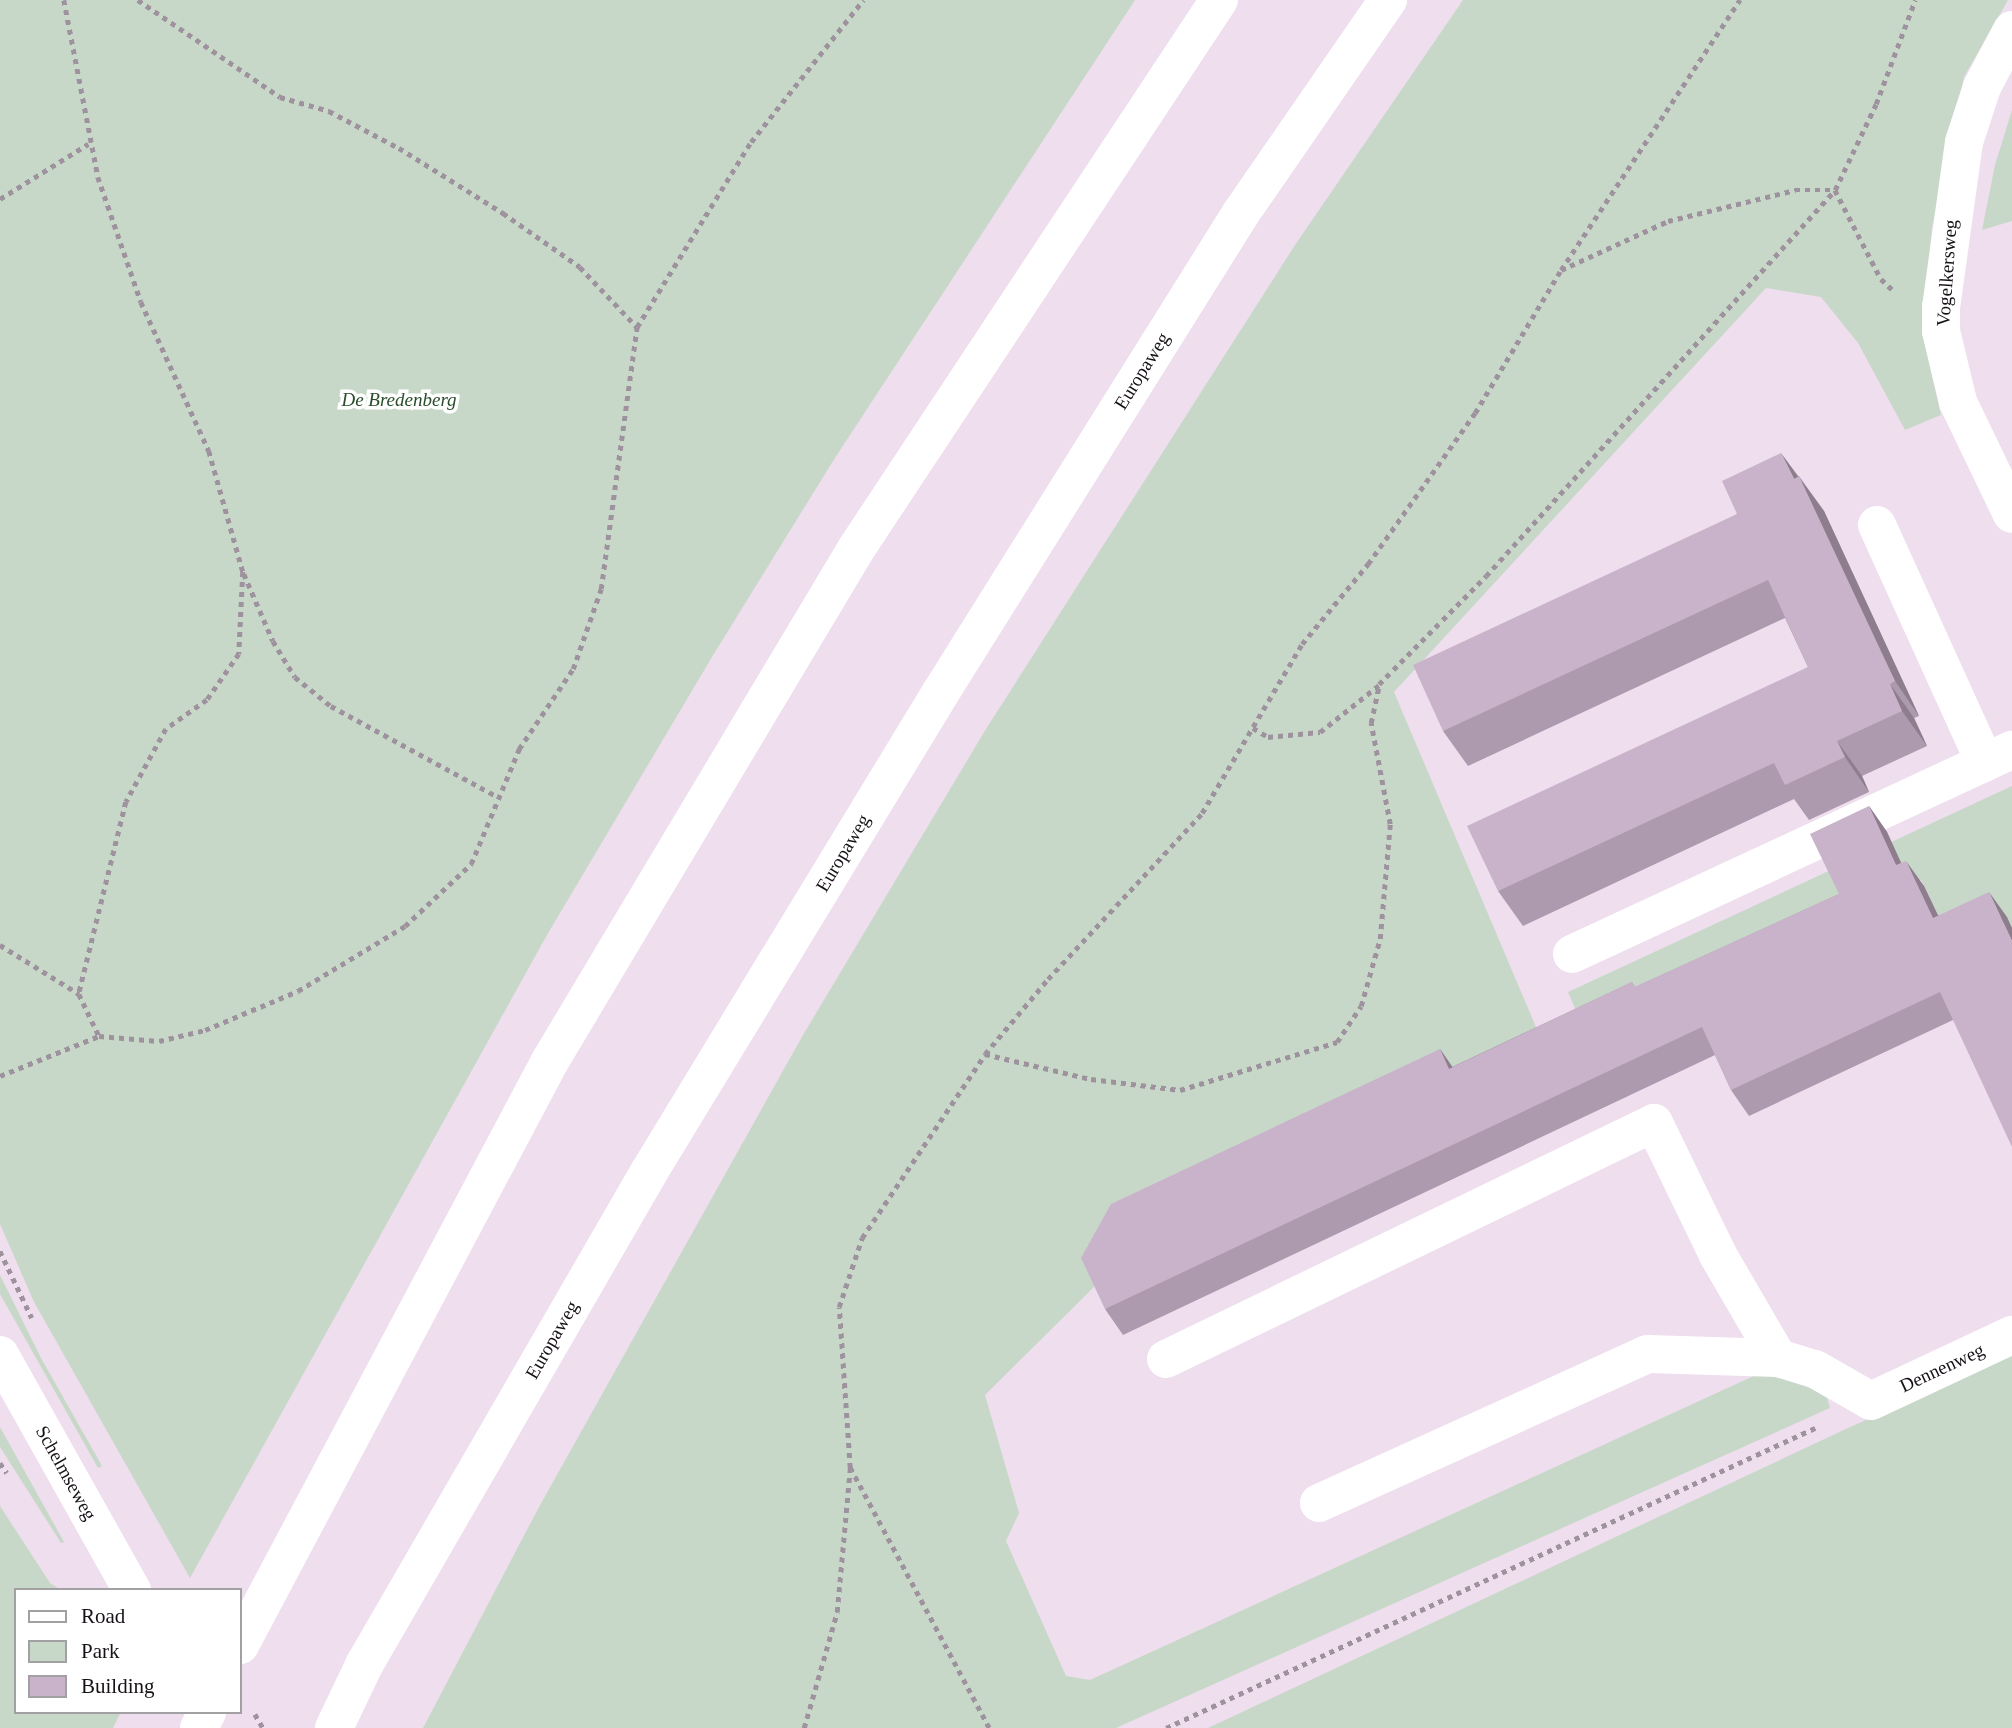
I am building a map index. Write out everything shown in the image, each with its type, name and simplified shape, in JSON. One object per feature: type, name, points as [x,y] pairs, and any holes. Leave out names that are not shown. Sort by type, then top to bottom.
[{"type":"main road","points":[[242,1641],[550,1061],[856,549],[1219,0]]},
{"type":"main road","name":"Europaweg","points":[[334,1728],[364,1665],[642,1184],[927,715],[1241,213],[1388,0]]},
{"type":"main road","name":"Vogelkersweg","points":[[2012,30],[1982,87],[1964,142],[1948,236],[1941,331],[1958,402],[2012,514]]},
{"type":"main road","points":[[1572,954],[1998,757],[1877,525]]},
{"type":"main road","points":[[1166,1359],[1654,1123],[1718,1255],[1778,1358]]},
{"type":"main road","name":"Dennenweg","points":[[1871,1401],[2012,1335]]},
{"type":"main road","points":[[1319,1503],[1648,1353],[1778,1358],[1815,1369],[1871,1401]]},
{"type":"main road","name":"Schelmseweg","points":[[0,1355],[131,1588]]},
{"type":"path","points":[[64,0],[88,144],[141,302],[209,451],[243,572],[273,642],[295,677],[331,706],[498,797]]},
{"type":"path","points":[[138,0],[280,97],[329,111],[399,148],[503,213],[580,267],[637,327]]},
{"type":"path","points":[[0,1076],[99,1036],[159,1041],[205,1030],[298,991],[405,926],[471,864],[519,749],[573,668],[601,589],[637,327],[751,142],[863,0]]},
{"type":"path","points":[[804,1728],[837,1612],[850,1468],[839,1307],[862,1238],[985,1054],[1048,979],[1202,813],[1303,644],[1368,564],[1475,413],[1561,271],[1740,0]]},
{"type":"path","points":[[1253,727],[1268,737],[1320,732],[1379,684],[1486,576],[1835,190],[1876,104],[1915,0]]},
{"type":"path","points":[[0,199],[88,144]]},
{"type":"path","points":[[1561,271],[1668,221],[1796,190],[1835,190]]},
{"type":"path","points":[[1835,190],[1881,278],[1926,323],[1941,331]]},
{"type":"path","points":[[79,993],[126,802],[166,729],[207,700],[239,654],[243,572]]},
{"type":"path","points":[[985,1054],[1091,1079],[1180,1090],[1336,1042],[1361,1006],[1380,939],[1390,824],[1371,723],[1379,684]]},
{"type":"path","points":[[0,945],[79,993],[99,1036]]},
{"type":"path","points":[[1166,1728],[1871,1401]]},
{"type":"path","points":[[850,1468],[989,1728]]},
{"type":"green space","name":"De Bredenberg","points":[[0,0],[1135,0],[833,461],[712,657],[547,935],[190,1578],[34,1302],[0,1224]]},
{"type":"green space","points":[[1463,0],[2008,0],[1964,77],[1932,228],[1924,307],[1927,354],[1941,415],[1905,430],[1858,343],[1821,297],[1766,288],[1394,692],[1547,1053],[1098,1283],[985,1395],[1019,1513],[1006,1541],[1066,1676],[1090,1680],[1758,1374],[1782,1372],[1827,1397],[1830,1408],[1116,1728],[423,1728],[539,1507],[803,1035],[986,729],[1295,245]]},
{"type":"green space","points":[[2012,110],[2012,221],[1982,230],[1995,165]]},
{"type":"green space","points":[[2012,786],[2012,935],[1954,947],[1921,880],[1586,1034],[1568,992]]},
{"type":"green space","points":[[0,1275],[41,1358],[102,1466],[98,1468],[0,1294]]},
{"type":"green space","points":[[2012,1355],[2012,1728],[1208,1728],[1848,1428]]},
{"type":"green space","points":[[0,1427],[64,1542],[61,1543],[0,1447]]},
{"type":"green space","points":[[0,1506],[50,1583],[58,1588],[14,1588],[14,1714],[120,1714],[113,1728],[0,1728]]},
{"type":"building","points":[[1781,453],[1794,479],[1799,476],[1895,681],[1890,684],[1902,711],[1837,741],[1845,757],[1785,785],[1774,763],[1498,891],[1467,826],[1808,667],[1768,580],[1443,731],[1413,665],[1737,514],[1722,481]]},
{"type":"building","points":[[1869,806],[1896,865],[1906,861],[1933,918],[1989,892],[2012,941],[2012,1147],[1940,992],[1731,1090],[1702,1027],[1105,1309],[1081,1258],[1111,1204],[1440,1049],[1449,1069],[1632,982],[1635,987],[1839,894],[1810,834]]}]
